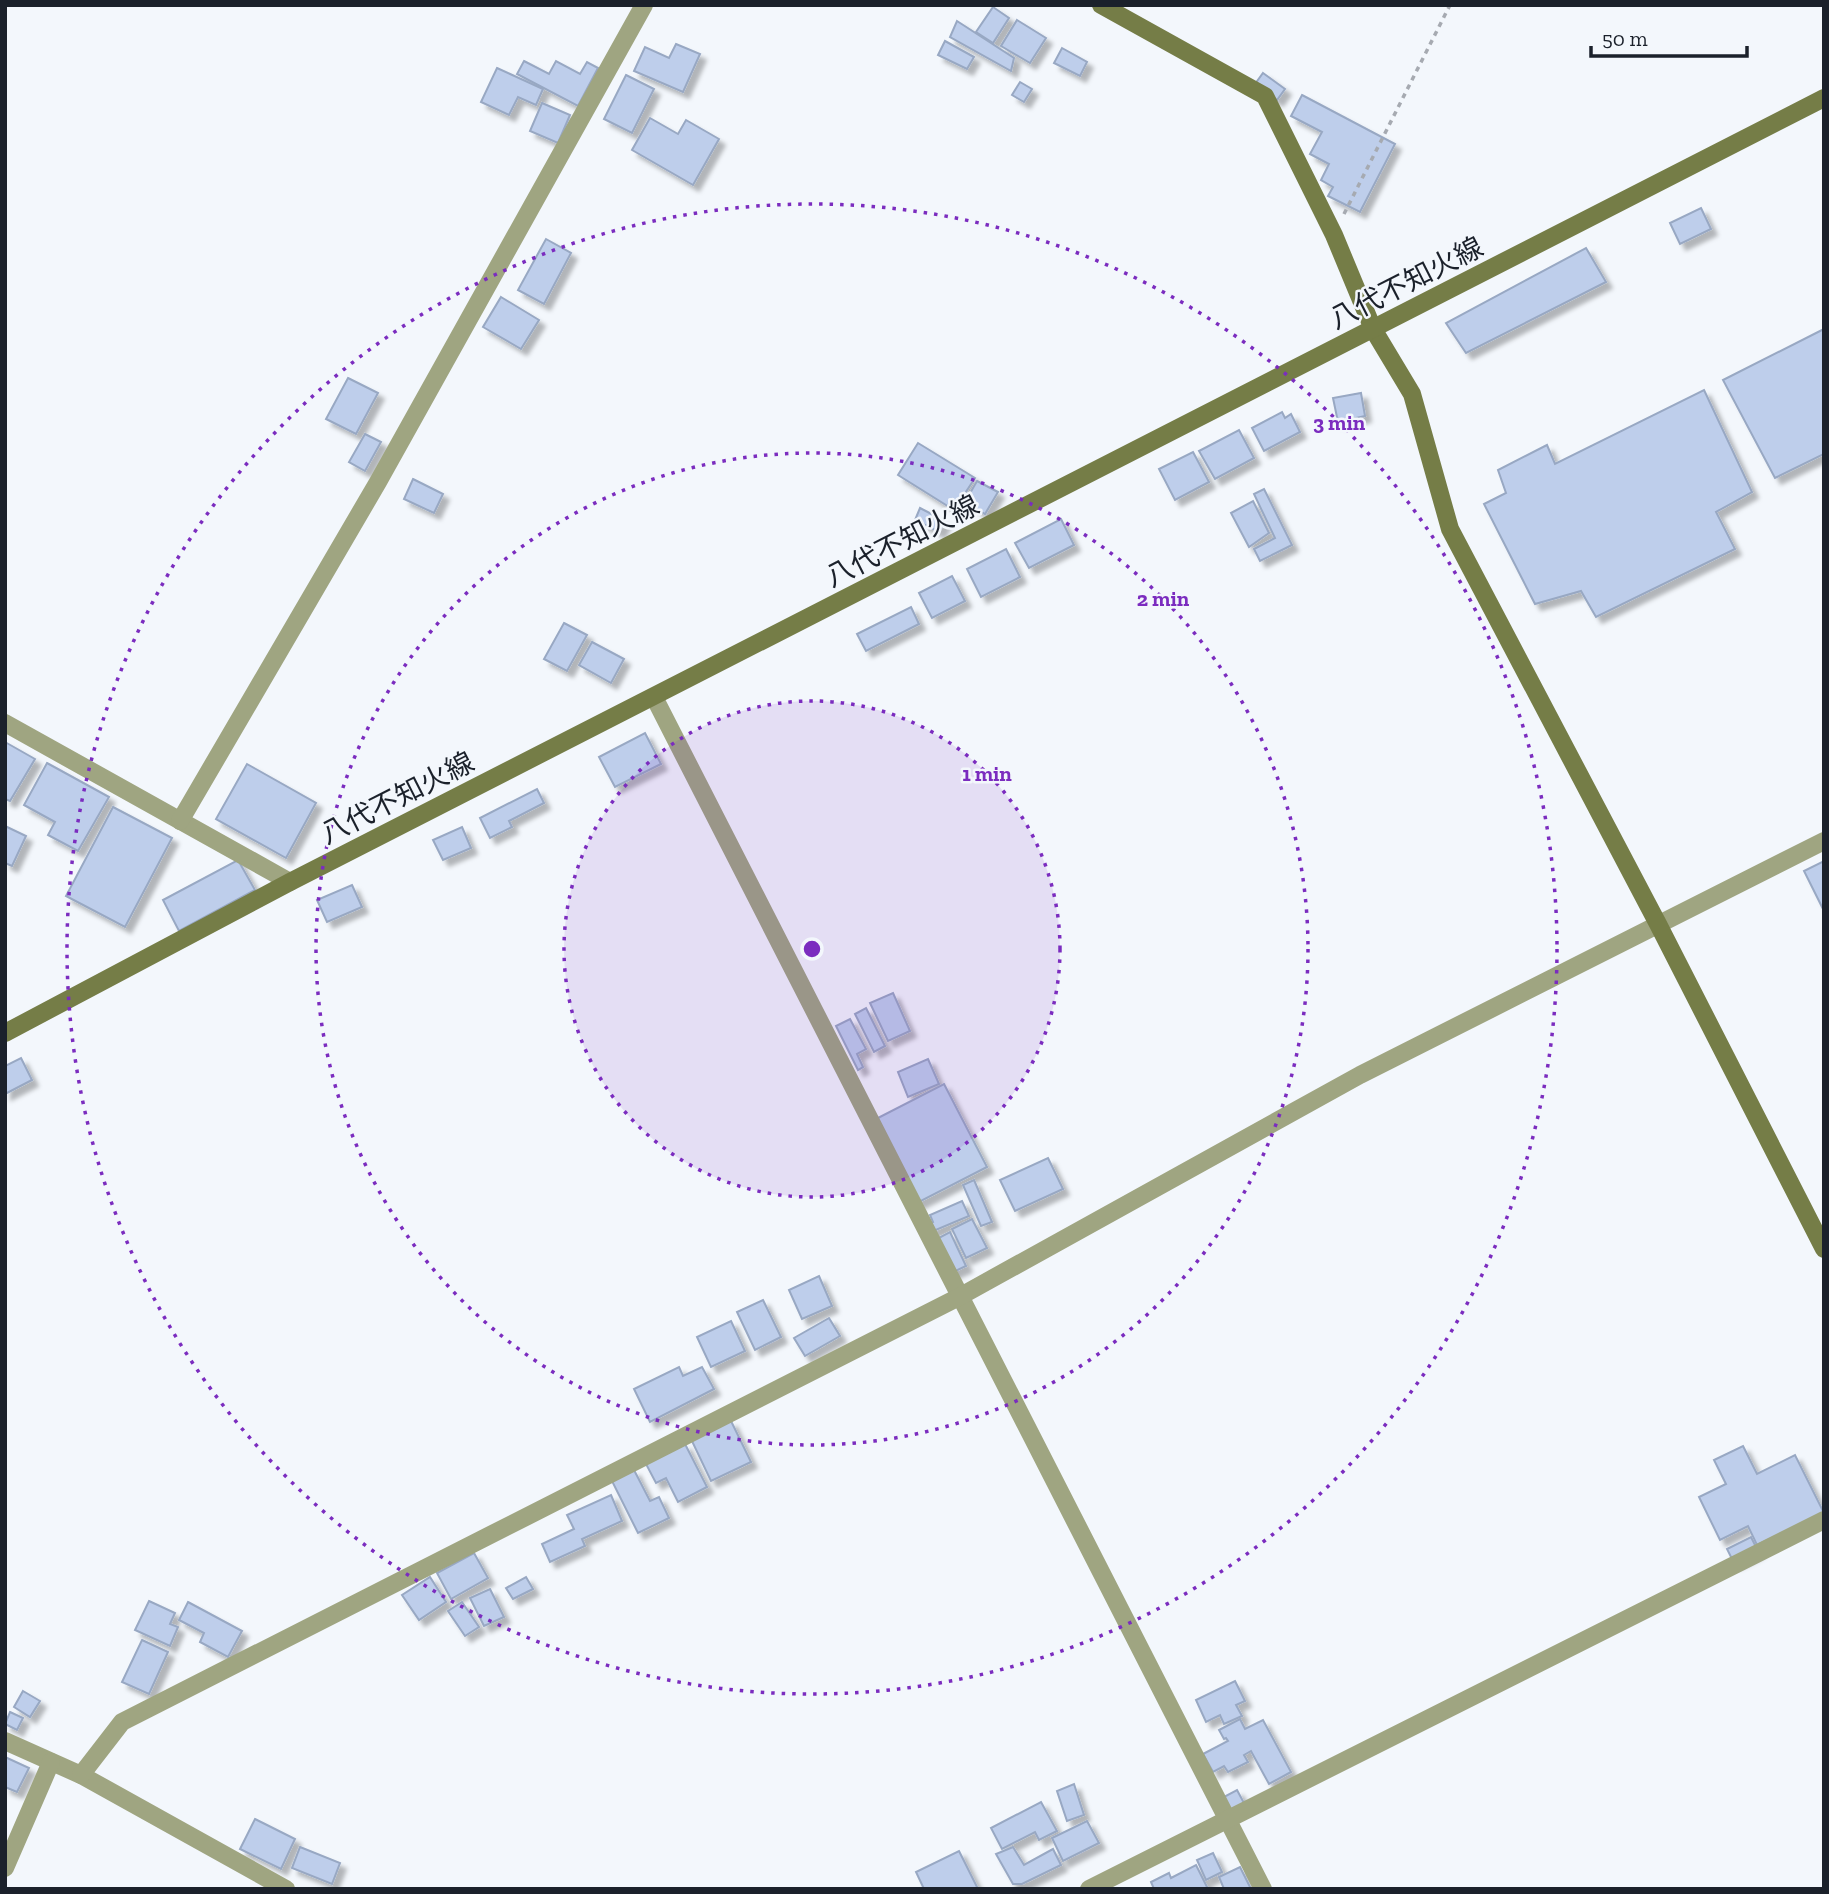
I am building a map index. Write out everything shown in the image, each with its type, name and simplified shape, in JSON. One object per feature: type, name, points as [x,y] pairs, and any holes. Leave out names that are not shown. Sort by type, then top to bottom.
[{"type":"main road","points":[[1101,5],[1265,96],[1334,235],[1373,329],[1412,394],[1450,529],[1658,924],[1824,1249]]},
{"type":"main road","name":"八代不知火線","points":[[5,1033],[290,882],[1824,98]]},
{"type":"street","points":[[180,821],[378,482],[644,5]]},
{"type":"street","points":[[654,697],[1263,1889]]},
{"type":"street","points":[[5,723],[290,882]]},
{"type":"street","points":[[82,1775],[122,1723],[959,1297],[1360,1075],[1824,841]]},
{"type":"street","points":[[1089,1889],[1824,1520]]},
{"type":"street","points":[[5,1741],[82,1775],[286,1889]]},
{"type":"street","points":[[5,1868],[51,1762]]},
{"type":"path","points":[[1334,235],[1450,5]]},
{"type":"building","points":[[993,7],[1009,18],[993,43],[976,32]]},
{"type":"building","points":[[1017,20],[1046,38],[1030,63],[1001,46]]},
{"type":"building","points":[[957,21],[1014,58],[1011,71],[950,37]]},
{"type":"building","points":[[945,41],[974,57],[967,69],[938,55]]},
{"type":"building","points":[[676,44],[700,54],[683,92],[634,71],[645,47],[669,58]]},
{"type":"building","points":[[1062,48],[1087,62],[1080,76],[1054,63]]},
{"type":"building","points":[[524,61],[549,74],[556,61],[580,74],[587,62],[598,68],[578,106],[517,74]]},
{"type":"building","points":[[497,68],[543,89],[536,105],[518,97],[509,115],[481,102]]},
{"type":"building","points":[[1263,73],[1285,89],[1277,100],[1255,84]]},
{"type":"building","points":[[626,75],[654,89],[632,133],[604,119]]},
{"type":"building","points":[[1020,82],[1032,89],[1024,102],[1012,95]]},
{"type":"building","points":[[1302,95],[1395,144],[1360,212],[1328,196],[1333,187],[1321,180],[1329,164],[1310,154],[1322,132],[1291,116]]},
{"type":"building","points":[[542,103],[570,115],[558,143],[530,131]]},
{"type":"building","points":[[650,118],[678,134],[686,120],[719,139],[693,185],[632,150]]},
{"type":"building","points":[[1701,208],[1711,229],[1680,244],[1670,223]]},
{"type":"building","points":[[546,239],[571,253],[544,304],[518,290]]},
{"type":"building","points":[[1586,248],[1606,282],[1466,353],[1446,323]]},
{"type":"building","points":[[501,297],[539,320],[521,349],[483,327]]},
{"type":"building","points":[[1824,329],[1824,454],[1775,478],[1723,380]]},
{"type":"building","points":[[348,378],[378,393],[356,434],[326,419]]},
{"type":"building","points":[[1704,390],[1752,492],[1716,512],[1735,549],[1596,617],[1581,591],[1535,604],[1484,504],[1506,493],[1498,470],[1547,445],[1555,464]]},
{"type":"building","points":[[1361,393],[1365,416],[1338,422],[1333,398]]},
{"type":"building","points":[[1282,412],[1285,418],[1291,414],[1300,432],[1264,451],[1252,428]]},
{"type":"building","points":[[1239,430],[1254,458],[1215,479],[1199,451]]},
{"type":"building","points":[[365,434],[381,442],[365,471],[349,462]]},
{"type":"building","points":[[918,443],[975,478],[954,510],[898,475]]},
{"type":"building","points":[[1193,452],[1209,482],[1175,500],[1159,469]]},
{"type":"building","points":[[413,479],[443,494],[434,513],[404,499]]},
{"type":"building","points":[[977,481],[998,492],[985,514],[965,502]]},
{"type":"building","points":[[1264,489],[1292,545],[1260,561],[1254,549],[1275,538],[1254,494]]},
{"type":"building","points":[[1253,501],[1269,533],[1249,547],[1231,513]]},
{"type":"building","points":[[920,508],[945,521],[939,532],[915,520]]},
{"type":"building","points":[[1061,519],[1074,545],[1029,568],[1015,543]]},
{"type":"building","points":[[1006,549],[1020,577],[981,597],[967,569]]},
{"type":"building","points":[[952,576],[965,601],[932,618],[919,593]]},
{"type":"building","points":[[911,607],[919,624],[866,651],[857,634]]},
{"type":"building","points":[[564,623],[587,635],[567,671],[544,659]]},
{"type":"building","points":[[592,642],[624,659],[611,683],[579,665]]},
{"type":"building","points":[[645,733],[661,764],[615,787],[599,757]]},
{"type":"building","points":[[5,742],[35,759],[10,801],[5,799]]},
{"type":"building","points":[[47,763],[109,797],[78,851],[48,835],[55,822],[24,805]]},
{"type":"building","points":[[247,764],[316,803],[286,858],[216,819]]},
{"type":"building","points":[[537,789],[544,803],[509,821],[512,827],[490,838],[480,818]]},
{"type":"building","points":[[113,807],[172,838],[125,927],[66,896]]},
{"type":"building","points":[[5,826],[26,836],[12,866],[5,863]]},
{"type":"building","points":[[462,827],[471,848],[443,860],[433,840]]},
{"type":"building","points":[[238,860],[255,890],[179,931],[163,900]]},
{"type":"building","points":[[1824,861],[1824,911],[1804,871]]},
{"type":"building","points":[[352,885],[362,907],[327,922],[317,900]]},
{"type":"building","points":[[893,993],[910,1031],[888,1041],[870,1003]]},
{"type":"building","points":[[866,1008],[885,1046],[874,1052],[855,1014]]},
{"type":"building","points":[[850,1019],[866,1049],[857,1054],[863,1067],[858,1070],[836,1026]]},
{"type":"building","points":[[21,1058],[32,1080],[5,1094],[5,1066]]},
{"type":"building","points":[[928,1059],[939,1084],[908,1097],[898,1072]]},
{"type":"building","points":[[944,1084],[987,1167],[917,1203],[874,1120]]},
{"type":"building","points":[[1048,1158],[1063,1189],[1015,1211],[1000,1180]]},
{"type":"building","points":[[974,1180],[992,1222],[981,1226],[963,1185]]},
{"type":"building","points":[[962,1201],[969,1216],[931,1232],[928,1225],[933,1222],[930,1215]]},
{"type":"building","points":[[972,1219],[987,1248],[966,1258],[952,1229]]},
{"type":"building","points":[[950,1232],[966,1266],[949,1274],[933,1241]]},
{"type":"building","points":[[819,1276],[832,1306],[802,1319],[789,1290]]},
{"type":"building","points":[[763,1300],[781,1337],[755,1350],[737,1312]]},
{"type":"building","points":[[829,1318],[840,1336],[805,1356],[794,1338]]},
{"type":"building","points":[[731,1321],[745,1351],[711,1367],[697,1337]]},
{"type":"building","points":[[679,1367],[683,1376],[702,1367],[714,1389],[650,1422],[634,1389]]},
{"type":"building","points":[[731,1421],[751,1462],[711,1481],[691,1439]]},
{"type":"building","points":[[685,1444],[707,1487],[678,1502],[666,1478],[656,1483],[646,1464]]},
{"type":"building","points":[[1743,1446],[1757,1474],[1795,1455],[1824,1513],[1757,1545],[1748,1526],[1720,1540],[1699,1497],[1726,1484],[1714,1460]]},
{"type":"building","points":[[634,1470],[650,1501],[659,1497],[669,1518],[638,1533],[612,1481]]},
{"type":"building","points":[[611,1495],[622,1521],[582,1539],[585,1546],[550,1562],[542,1544],[574,1529],[567,1515]]},
{"type":"building","points":[[1751,1537],[1758,1551],[1734,1563],[1727,1549]]},
{"type":"building","points":[[474,1553],[488,1578],[451,1599],[437,1573]]},
{"type":"building","points":[[430,1577],[446,1602],[419,1620],[402,1595]]},
{"type":"building","points":[[526,1577],[533,1589],[513,1599],[506,1588]]},
{"type":"building","points":[[490,1589],[504,1617],[484,1626],[470,1598]]},
{"type":"building","points":[[149,1601],[175,1613],[170,1624],[178,1627],[170,1646],[135,1630]]},
{"type":"building","points":[[188,1602],[242,1631],[228,1657],[200,1642],[204,1633],[179,1620]]},
{"type":"building","points":[[462,1602],[479,1627],[465,1636],[448,1611]]},
{"type":"building","points":[[142,1640],[168,1652],[149,1694],[122,1682]]},
{"type":"building","points":[[1235,1681],[1245,1701],[1236,1705],[1242,1716],[1224,1724],[1220,1715],[1206,1722],[1196,1700]]},
{"type":"building","points":[[23,1691],[40,1701],[30,1717],[14,1707]]},
{"type":"building","points":[[10,1712],[23,1718],[17,1730],[5,1724]]},
{"type":"building","points":[[1240,1719],[1245,1729],[1263,1720],[1291,1772],[1269,1784],[1251,1751],[1244,1755],[1248,1762],[1228,1772],[1224,1766],[1213,1772],[1203,1754],[1228,1741],[1219,1730]]},
{"type":"building","points":[[5,1757],[29,1768],[17,1792],[5,1787]]},
{"type":"building","points":[[1074,1784],[1084,1815],[1067,1821],[1057,1791]]},
{"type":"building","points":[[1237,1790],[1245,1805],[1229,1813],[1222,1798]]},
{"type":"building","points":[[1041,1802],[1057,1831],[1039,1840],[1035,1832],[1002,1849],[991,1828]]},
{"type":"building","points":[[255,1819],[295,1839],[281,1869],[240,1849]]},
{"type":"building","points":[[1087,1821],[1099,1843],[1063,1861],[1052,1838]]},
{"type":"building","points":[[300,1847],[340,1863],[332,1884],[292,1868]]},
{"type":"building","points":[[1013,1847],[1024,1865],[1053,1849],[1061,1865],[1022,1884],[1013,1884],[996,1854]]},
{"type":"building","points":[[959,1851],[978,1889],[924,1889],[916,1872]]},
{"type":"building","points":[[1213,1853],[1222,1872],[1206,1880],[1197,1860]]},
{"type":"building","points":[[1196,1865],[1208,1889],[1154,1889],[1151,1882],[1169,1873],[1171,1878]]},
{"type":"building","points":[[1240,1867],[1251,1889],[1224,1889],[1219,1877]]}]
